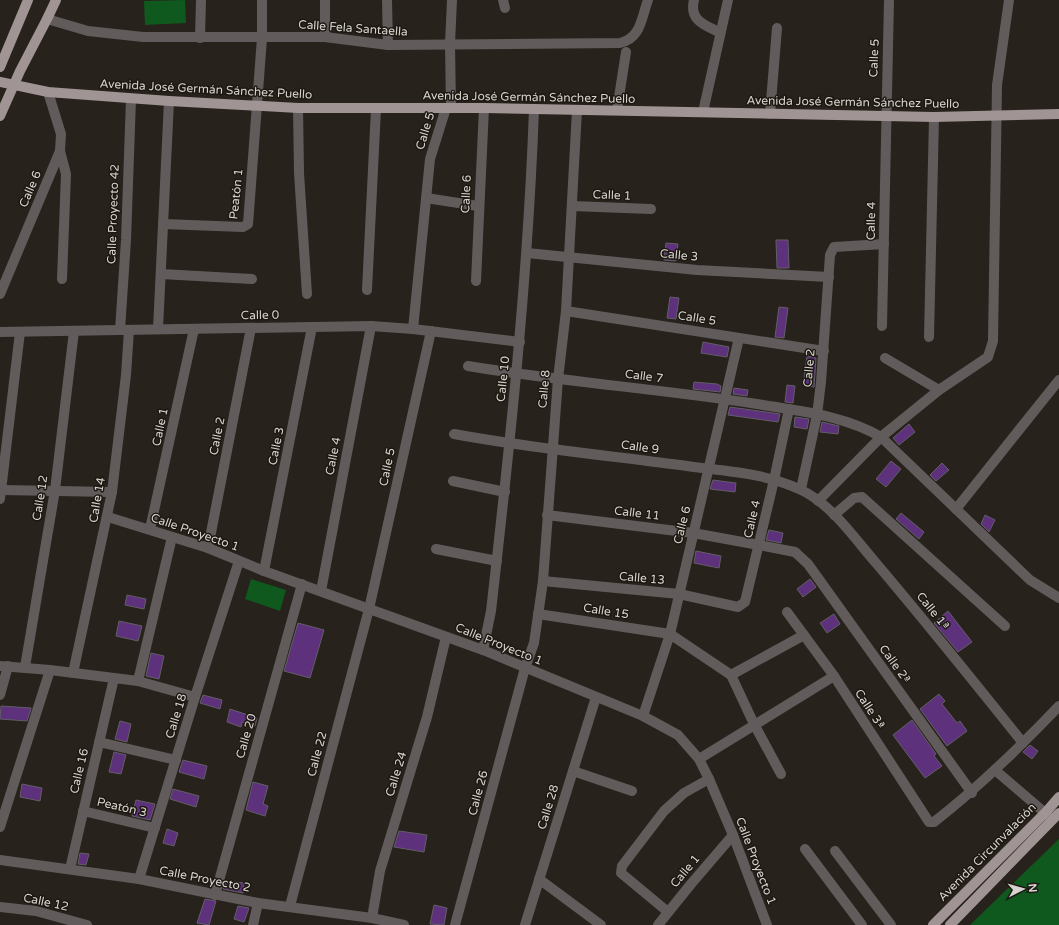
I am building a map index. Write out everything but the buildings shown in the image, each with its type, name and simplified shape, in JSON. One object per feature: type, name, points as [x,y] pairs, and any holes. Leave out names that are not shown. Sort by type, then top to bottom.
[{"type":"main road","points":[[0,67],[28,0]]},
{"type":"main road","points":[[0,116],[14,84],[56,0]]},
{"type":"main road","name":"Avenida José Germán Sánchez Puello","points":[[0,82],[48,92],[169,101],[298,108],[484,108],[934,117],[1059,114]]},
{"type":"main road","name":"Avenida Circunvalación","points":[[950,925],[1053,815],[1059,797]]},
{"type":"main road","name":"Avenida Circunvalación","points":[[937,924],[1053,815]]},
{"type":"street","points":[[200,38],[201,0]]},
{"type":"street","points":[[257,106],[262,38],[262,0]]},
{"type":"street","points":[[325,0],[325,37]]},
{"type":"street","points":[[387,0],[388,45]]},
{"type":"street","name":"Calle 5","points":[[413,329],[430,159],[449,108],[452,0]]},
{"type":"street","name":"Calle Fela Santaella","points":[[47,20],[88,31],[143,37],[325,37],[388,45],[620,43],[633,38],[636,35],[648,0]]},
{"type":"street","points":[[694,0],[693,10],[696,19],[700,23],[719,32]]},
{"type":"street","points":[[703,112],[719,32],[728,0]]},
{"type":"street","name":"Calle 5","points":[[885,116],[889,0]]},
{"type":"street","points":[[818,501],[881,437],[938,390],[988,357],[993,341],[997,85],[1009,0]]},
{"type":"street","points":[[770,114],[777,28]]},
{"type":"street","points":[[617,110],[626,52]]},
{"type":"street","name":"Calle 6","points":[[1,289],[60,151],[61,134],[48,92]]},
{"type":"street","name":"Calle Proyecto 42","points":[[125,330],[126,240],[131,98]]},
{"type":"street","points":[[158,330],[169,101]]},
{"type":"street","name":"Peatón 1","points":[[163,224],[246,226],[248,224],[257,106]]},
{"type":"street","points":[[298,108],[299,173],[307,294]]},
{"type":"street","name":"Calle 6","points":[[476,281],[478,206],[484,108]]},
{"type":"street","points":[[367,290],[376,109]]},
{"type":"street","name":"Calle 10","points":[[483,650],[488,631],[497,561],[520,342],[527,254],[534,109]]},
{"type":"street","name":"Calle 8","points":[[525,668],[534,644],[543,581],[558,379],[566,311],[577,110]]},
{"type":"street","name":"Calle 4","points":[[882,326],[885,116]]},
{"type":"street","points":[[930,337],[934,117]]},
{"type":"street","points":[[60,151],[66,174],[62,279]]},
{"type":"street","points":[[426,198],[478,206]]},
{"type":"street","name":"Calle 1","points":[[572,206],[651,209]]},
{"type":"street","name":"Calle 2","points":[[801,489],[817,414],[824,351],[830,255],[834,247],[884,244]]},
{"type":"street","name":"Calle 3","points":[[527,254],[697,270],[829,278]]},
{"type":"street","points":[[161,274],[252,279]]},
{"type":"street","name":"Calle 5","points":[[566,311],[824,351]]},
{"type":"street","name":"Calle 4","points":[[321,591],[370,326]]},
{"type":"street","name":"Calle 0","points":[[0,332],[370,326],[413,329],[520,342]]},
{"type":"street","name":"Calle 3","points":[[264,570],[312,327]]},
{"type":"street","name":"Calle 2","points":[[208,548],[251,328]]},
{"type":"street","name":"Calle 14","points":[[73,673],[108,518],[112,492],[126,375],[125,330]]},
{"type":"street","name":"Calle 1","points":[[150,529],[194,330]]},
{"type":"street","name":"Calle 12","points":[[25,667],[55,490],[74,331]]},
{"type":"street","points":[[20,332],[3,448],[1,494],[55,490],[112,492]]},
{"type":"street","name":"Calle 5","points":[[369,609],[431,332]]},
{"type":"street","name":"Calle 6","points":[[643,716],[670,634],[739,338]]},
{"type":"street","points":[[885,358],[938,390]]},
{"type":"street","name":"Calle 7","points":[[468,366],[516,374],[725,399],[817,414],[853,423],[881,437],[1030,580],[1059,598]]},
{"type":"street","points":[[956,509],[1059,380]]},
{"type":"street","name":"Calle 4","points":[[738,607],[745,602],[789,409]]},
{"type":"street","name":"Calle 9","points":[[454,434],[510,445],[553,448],[709,469],[774,480],[801,489],[818,501]]},
{"type":"street","points":[[453,482],[505,492]]},
{"type":"street","points":[[834,515],[854,498],[862,497],[1005,626]]},
{"type":"street","name":"Calle 1ª","points":[[818,501],[834,515],[919,613],[1023,743]]},
{"type":"street","name":"Calle 11","points":[[547,515],[694,533],[795,552]]},
{"type":"street","name":"Calle Proyecto 1","points":[[108,518],[150,529],[208,548],[239,561],[483,650],[596,698],[643,716],[678,735],[699,759],[709,779],[733,836],[767,925]]},
{"type":"street","points":[[138,681],[172,537]]},
{"type":"street","points":[[436,549],[497,561]]},
{"type":"street","name":"Calle 2ª","points":[[795,552],[808,564],[972,792]]},
{"type":"street","name":"Calle 18","points":[[139,879],[239,561]]},
{"type":"street","name":"Calle 13","points":[[543,581],[679,594],[738,607]]},
{"type":"street","name":"Calle 20","points":[[215,895],[302,584]]},
{"type":"street","name":"Calle 22","points":[[290,906],[369,609]]},
{"type":"street","name":"Calle 3ª","points":[[787,612],[834,676],[929,822],[934,822],[972,792]]},
{"type":"street","name":"Calle 15","points":[[538,614],[670,634]]},
{"type":"street","points":[[670,634],[731,676],[754,724],[781,774]]},
{"type":"street","points":[[731,676],[804,635]]},
{"type":"street","name":"Calle 24","points":[[372,918],[380,871],[427,717],[446,637]]},
{"type":"street","points":[[0,695],[4,666],[25,667],[138,681],[195,697]]},
{"type":"street","name":"Calle 26","points":[[455,925],[525,668]]},
{"type":"street","points":[[0,827],[50,670]]},
{"type":"street","points":[[699,759],[834,676]]},
{"type":"street","name":"Calle 16","points":[[70,869],[114,678]]},
{"type":"street","name":"Calle 28","points":[[525,925],[596,698]]},
{"type":"street","points":[[972,792],[1059,706]]},
{"type":"street","points":[[99,742],[176,760]]},
{"type":"street","points":[[995,770],[1053,815]]},
{"type":"street","points":[[573,771],[632,791]]},
{"type":"street","points":[[668,912],[621,873],[622,866],[664,811],[684,793],[709,779]]},
{"type":"street","name":"Peatón 3","points":[[83,811],[155,828]]},
{"type":"street","name":"Calle 1","points":[[658,925],[733,836]]},
{"type":"street","points":[[805,849],[862,925]]},
{"type":"street","points":[[835,851],[891,925]]},
{"type":"street","name":"Calle Proyecto 2","points":[[0,860],[139,879],[258,903],[290,906],[372,918],[404,925]]},
{"type":"street","points":[[539,879],[601,925]]},
{"type":"street","points":[[253,925],[258,903]]},
{"type":"street","name":"Calle 12","points":[[0,907],[36,911],[87,925]]},
{"type":"green space","points":[[185,0],[186,23],[145,25],[144,1]]},
{"type":"green space","points":[[251,579],[286,590],[280,611],[245,599]]},
{"type":"green space","points":[[1059,839],[1059,925],[970,925]]}]
